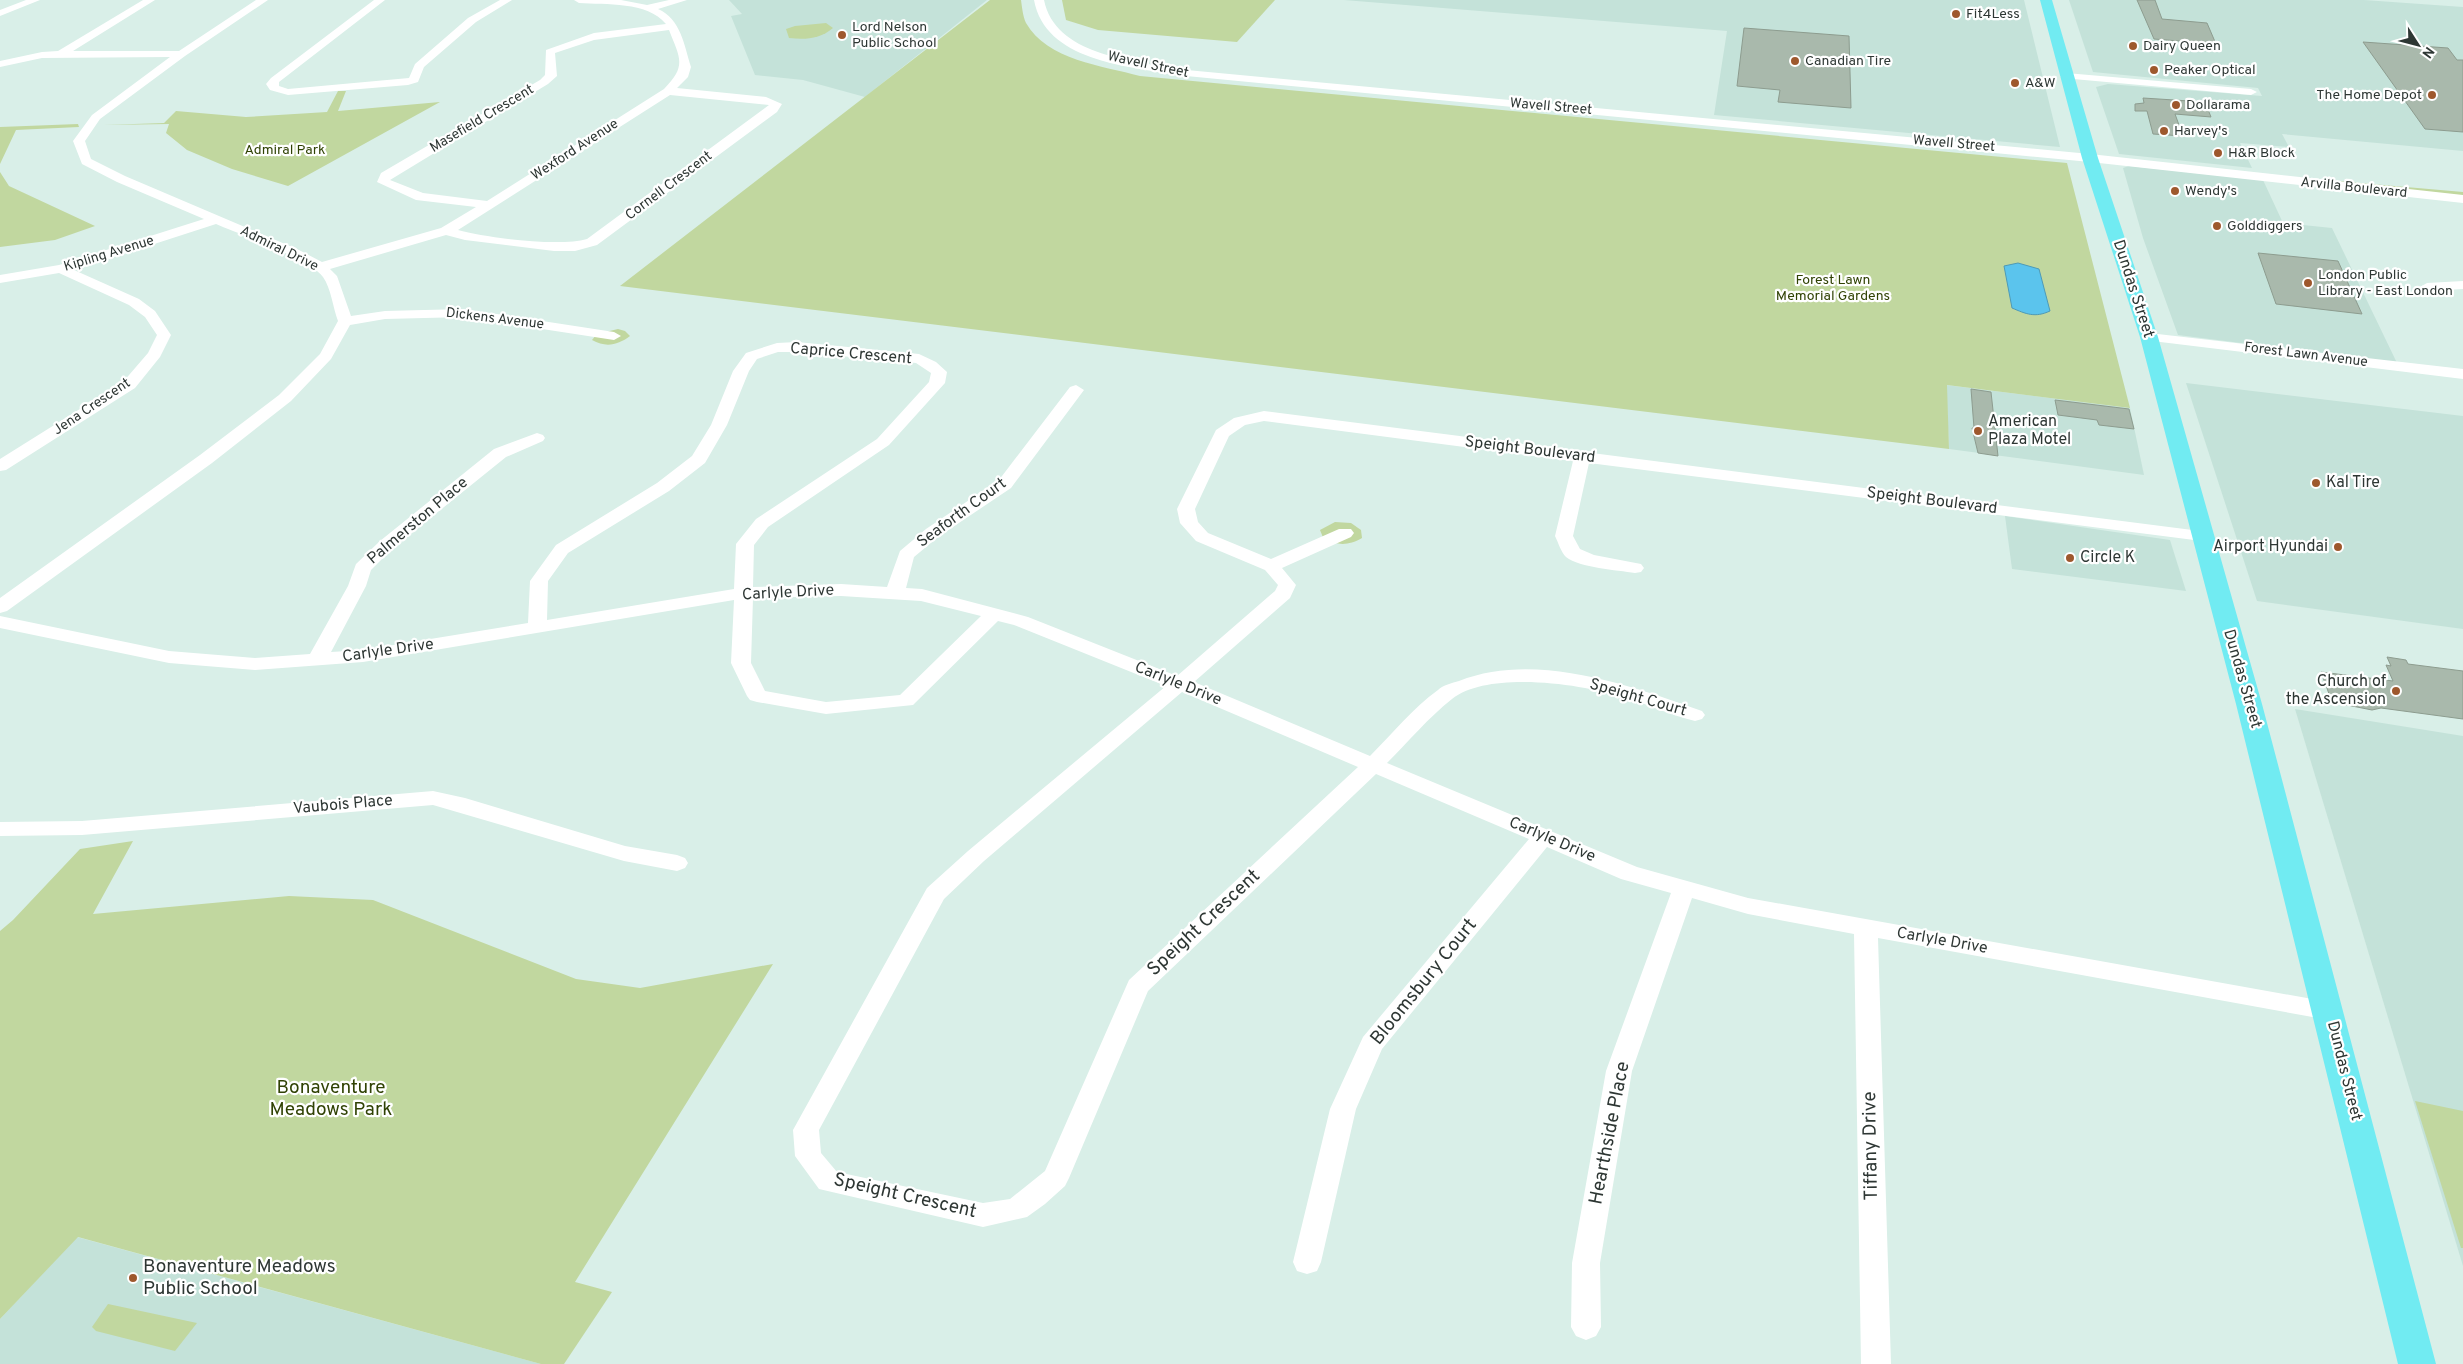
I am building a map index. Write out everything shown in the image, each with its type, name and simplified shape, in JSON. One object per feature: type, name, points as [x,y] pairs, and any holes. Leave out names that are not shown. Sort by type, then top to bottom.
[{"type":"main road","name":"Dundas Street","points":[[2046,0],[2090,158],[2148,337],[2249,704],[2417,1364]]},
{"type":"street","points":[[0,13],[35,0]]},
{"type":"street","points":[[60,54],[150,0]]},
{"type":"street","name":"Admiral Drive","points":[[263,0],[181,54],[96,117],[79,141],[86,161],[121,179],[294,253],[320,267],[330,276],[345,320]]},
{"type":"street","points":[[380,0],[275,80],[272,84],[274,88],[288,92],[414,80],[420,66],[472,20],[507,0]]},
{"type":"street","name":"Wexford Avenue","points":[[320,267],[446,231],[491,205],[668,91],[682,77],[686,67],[670,22],[660,13],[648,8],[579,0]]},
{"type":"street","points":[[648,8],[682,0]]},
{"type":"street","name":"Wavell Street","points":[[1039,0],[1046,21],[1056,35],[1110,58],[1176,72],[2090,158]]},
{"type":"street","name":"Masefield Crescent","points":[[491,205],[421,197],[383,182],[385,176],[544,82],[551,76],[550,52],[561,46],[598,36],[671,27]]},
{"type":"street","points":[[0,64],[42,55],[60,54],[181,54]]},
{"type":"street","points":[[2066,76],[2251,92]]},
{"type":"street","name":"Cornell Crescent","points":[[446,231],[465,236],[554,247],[575,247],[592,242],[773,110],[776,104],[766,100],[668,91]]},
{"type":"street","name":"Arvilla Boulevard","points":[[2090,158],[2245,173],[2256,177],[2463,199]]},
{"type":"street","name":"Arvilla Boulevard","points":[[2245,173],[2256,171],[2463,190]]},
{"type":"street","name":"Kipling Avenue","points":[[0,279],[61,269],[216,220]]},
{"type":"street","name":"Jena Crescent","points":[[0,466],[130,384],[155,354],[164,335],[150,314],[134,302],[61,269]]},
{"type":"street","points":[[2427,287],[2463,285]]},
{"type":"street","name":"Dickens Avenue","points":[[345,320],[385,315],[464,313],[614,336]]},
{"type":"street","points":[[0,607],[206,459],[286,398],[326,356],[345,320]]},
{"type":"street","name":"Forest Lawn Avenue","points":[[2148,337],[2463,374]]},
{"type":"street","name":"Caprice Crescent","points":[[537,626],[539,580],[562,549],[663,487],[699,459],[719,425],[741,371],[751,356],[777,348],[797,347],[919,359],[931,364],[939,372],[937,383],[883,442],[762,524],[753,533],[745,544],[745,594]]},
{"type":"street","name":"Seaforth Court","points":[[896,593],[906,554],[932,533],[1005,484],[1076,390]]},
{"type":"street","name":"Speight Boulevard","points":[[1180,684],[1283,594],[1287,585],[1271,566],[1202,538],[1189,523],[1186,509],[1222,432],[1240,420],[1264,416],[2202,536]]},
{"type":"street","name":"Palmerston Place","points":[[318,660],[357,586],[362,568],[386,545],[500,452],[537,438]]},
{"type":"street","points":[[1582,457],[1564,536],[1573,552],[1590,560],[1635,568]]},
{"type":"street","points":[[1271,566],[1345,533]]},
{"type":"street","name":"Carlyle Drive","points":[[0,622],[170,657],[255,664],[363,656],[537,626],[745,594],[840,590],[922,595],[1021,621],[1180,684],[1629,872],[1748,906],[2328,1011]]},
{"type":"street","points":[[745,594],[741,663],[757,696],[826,708],[906,702],[994,614]]},
{"type":"street","name":"Speight Court","points":[[1374,765],[1446,693],[1481,679],[1526,675],[1592,683],[1629,692],[1695,715]]},
{"type":"street","name":"Speight Crescent","points":[[1180,684],[976,856],[935,894],[806,1130],[808,1156],[829,1181],[983,1214],[1017,1209],[1035,1196],[1055,1178],[1138,986],[1374,765]]},
{"type":"street","name":"Vaubois Place","points":[[0,828],[82,828],[433,798],[457,802],[624,853],[677,863]]},
{"type":"street","name":"Bloomsbury Court","points":[[1307,1262],[1344,1109],[1372,1044],[1544,836]]},
{"type":"street","name":"Hearthside Place","points":[[1586,1328],[1586,1262],[1618,1071],[1684,888]]},
{"type":"street","name":"Tiffany Drive","points":[[1866,927],[1876,1364]]},
{"type":"shaded area","name":"Lord Nelson Public School","points":[[729,0],[987,0],[865,97],[803,80],[755,75],[731,16],[742,14]]},
{"type":"shaded area","points":[[1344,0],[2024,0],[2060,147],[1714,115],[1727,31]]},
{"type":"shaded area","points":[[2069,0],[2364,0],[2463,7],[2463,151],[2282,134],[2289,147],[2240,143],[2252,168],[2119,154],[2096,87],[2108,84],[2262,96],[2258,88],[2093,72]]},
{"type":"shaded area","points":[[2129,166],[2263,180],[2283,223],[2332,228],[2397,363],[2178,335],[2143,238],[2123,168]]},
{"type":"shaded area","points":[[2186,383],[2463,416],[2463,629],[2257,601]]},
{"type":"shaded area","points":[[1946,385],[2130,408],[2144,475],[1949,449]]},
{"type":"shaded area","points":[[2005,516],[2170,540],[2186,591],[2012,569]]},
{"type":"shaded area","points":[[2295,709],[2463,736],[2463,1266]]},
{"type":"shaded area","name":"Bonaventure Meadows Public School","points":[[77,1237],[541,1364],[0,1364],[0,1319]]},
{"type":"green space","name":"Forest Lawn Memorial Gardens","points":[[990,0],[1021,0],[1025,21],[1035,35],[1047,45],[1062,53],[1093,65],[1140,76],[2067,163],[2130,408],[1947,385],[1949,449],[620,286]]},
{"type":"green space","points":[[1062,0],[1275,0],[1237,42],[1098,30],[1066,20]]},
{"type":"green space","points":[[826,23],[833,28],[812,38],[789,38],[786,29],[795,26]]},
{"type":"green space","name":"Admiral Park","points":[[338,91],[346,91],[338,111],[440,102],[288,186],[232,169],[187,150],[166,133],[169,124],[104,125],[164,123],[176,111],[246,117],[327,112]]},
{"type":"green space","points":[[78,124],[79,127],[16,130],[0,164],[0,127]]},
{"type":"green space","points":[[0,172],[9,186],[95,226],[55,240],[0,247]]},
{"type":"green space","points":[[2258,174],[2463,192],[2463,197]]},
{"type":"green space","points":[[618,329],[625,331],[630,336],[621,342],[607,345],[592,340],[597,334]]},
{"type":"green space","points":[[1335,522],[1351,523],[1361,530],[1362,538],[1343,544],[1324,540],[1320,530]]},
{"type":"green space","name":"Bonaventure Meadows Park","points":[[133,841],[93,914],[289,896],[373,900],[576,979],[640,988],[773,964],[575,1282],[612,1292],[564,1364],[541,1364],[78,1237],[0,1319],[0,931],[13,920],[80,849]]},
{"type":"green space","points":[[2415,1101],[2463,1111],[2463,1248],[2461,1248]]},
{"type":"green space","points":[[108,1304],[197,1323],[175,1351],[96,1331],[92,1327]]},
{"type":"water","points":[[2018,263],[2039,269],[2050,311],[2031,314],[2012,308],[2004,266]]},
{"type":"building","points":[[2137,0],[2155,0],[2162,19],[2207,23],[2216,44],[2154,39]]},
{"type":"building","name":"Canadian Tire","points":[[1744,28],[1849,36],[1851,108],[1778,102],[1780,90],[1737,86]]},
{"type":"building","name":"The Home Depot","points":[[2363,42],[2448,48],[2457,60],[2463,60],[2463,132],[2425,129]]},
{"type":"building","points":[[2143,98],[2205,102],[2211,117],[2175,114],[2183,136],[2153,134],[2147,111],[2135,111],[2135,104],[2144,103]]},
{"type":"building","name":"London Public Library - East London","points":[[2258,253],[2338,261],[2362,314],[2276,304]]},
{"type":"building","points":[[1971,389],[1991,392],[1998,456],[1978,453],[1972,428],[1974,428]]},
{"type":"building","points":[[2055,400],[2129,409],[2134,429],[2099,425],[2097,420],[2058,415]]},
{"type":"building","name":"Church of the Ascension","points":[[2387,657],[2406,660],[2408,664],[2463,671],[2463,719],[2381,708],[2372,710],[2332,702],[2321,672],[2393,681],[2386,665],[2391,666]]},
{"type":"place","name":"Fit4Less","points":[[1956,14]]},
{"type":"place","name":"Lord Nelson Public School","points":[[842,35]]},
{"type":"place","name":"Dairy Queen","points":[[2133,46]]},
{"type":"place","name":"Canadian Tire","points":[[1795,61]]},
{"type":"place","name":"Peaker Optical","points":[[2154,70]]},
{"type":"place","name":"A&W","points":[[2015,83]]},
{"type":"place","name":"The Home Depot","points":[[2432,95]]},
{"type":"place","name":"Dollarama","points":[[2176,105]]},
{"type":"place","name":"Harvey's","points":[[2164,131]]},
{"type":"place","name":"H&R Block","points":[[2218,153]]},
{"type":"place","name":"Wendy's","points":[[2175,191]]},
{"type":"place","name":"Golddiggers","points":[[2217,226]]},
{"type":"place","name":"London Public Library - East London","points":[[2308,283]]},
{"type":"place","name":"American Plaza Motel","points":[[1978,431]]},
{"type":"place","name":"Kal Tire","points":[[2316,483]]},
{"type":"place","name":"Airport Hyundai","points":[[2338,547]]},
{"type":"place","name":"Circle K","points":[[2070,558]]},
{"type":"place","name":"Church of the Ascension","points":[[2396,691]]},
{"type":"place","name":"Bonaventure Meadows Public School","points":[[133,1278]]}]
